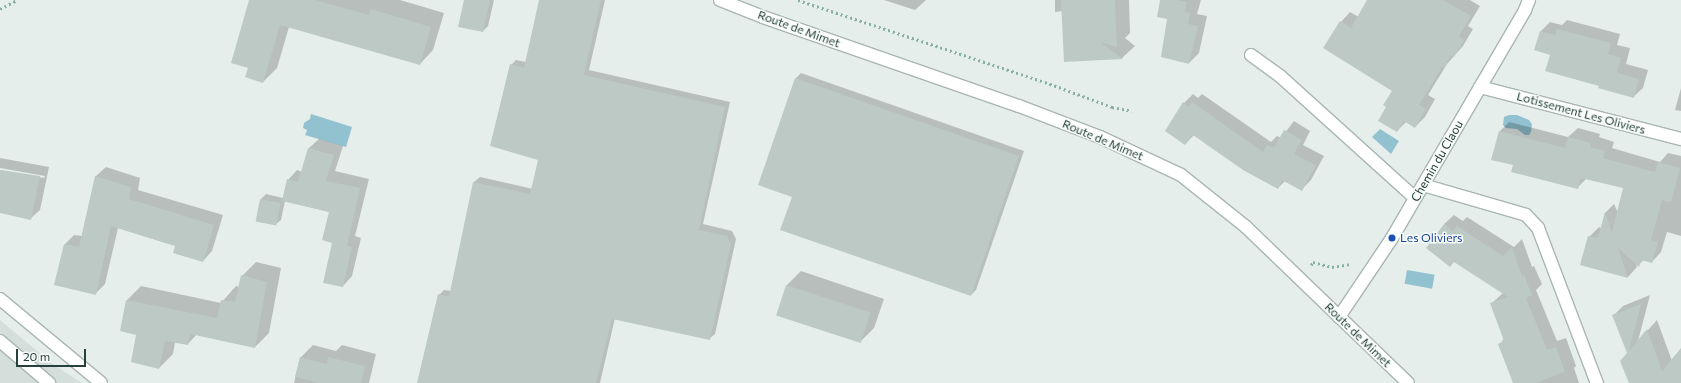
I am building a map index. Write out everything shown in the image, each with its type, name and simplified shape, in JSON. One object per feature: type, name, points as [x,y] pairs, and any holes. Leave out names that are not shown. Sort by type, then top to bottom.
[{"type":"street","name":"Route de Mimet","points":[[720,0],[732,2],[763,17],[1056,120],[1100,137],[1181,175],[1245,226],[1408,383]]},
{"type":"street","name":"Chemin du Claou","points":[[1339,317],[1392,238],[1525,10],[1528,0]]},
{"type":"street","points":[[1252,55],[1280,76],[1415,198]]},
{"type":"street","name":"Lotissement Les Oliviers","points":[[1480,87],[1681,139]]},
{"type":"street","points":[[1423,185],[1526,215],[1538,228],[1597,383]]},
{"type":"street","points":[[0,299],[101,383]]},
{"type":"street","points":[[0,341],[49,383]]},
{"type":"path","points":[[0,9],[16,0]]},
{"type":"path","points":[[798,0],[1008,69],[1112,107],[1132,111]]},
{"type":"path","points":[[1299,278],[1313,262],[1332,267],[1348,266],[1354,263]]},
{"type":"shaded area","points":[[0,320],[54,365],[82,383],[0,383]]},
{"type":"water","points":[[311,114],[352,127],[346,147],[305,135],[307,130],[303,128],[304,123],[310,119]]},
{"type":"water","points":[[1509,115],[1517,115],[1529,120],[1532,124],[1529,135],[1525,135],[1517,129],[1506,128],[1503,125],[1504,117]]},
{"type":"water","points":[[1380,129],[1399,141],[1391,154],[1372,137]]},
{"type":"water","points":[[1407,270],[1435,275],[1432,289],[1405,284]]},
{"type":"building","points":[[249,0],[315,0],[369,15],[371,9],[431,27],[420,65],[280,25],[263,83],[245,77],[248,68],[231,63]]},
{"type":"building","points":[[464,0],[490,0],[483,32],[458,27]]},
{"type":"building","points":[[539,0],[601,0],[584,75],[725,107],[699,230],[727,236],[731,244],[710,340],[612,319],[596,383],[417,383],[438,294],[449,297],[473,182],[530,194],[538,160],[490,146],[510,64],[524,68]]},
{"type":"building","points":[[1061,0],[1115,0],[1117,47],[1100,42],[1123,59],[1064,62]]},
{"type":"building","points":[[1160,0],[1177,0],[1187,2],[1185,12],[1190,13],[1188,24],[1198,26],[1189,64],[1161,57],[1167,19],[1157,17]]},
{"type":"building","points":[[1367,0],[1443,0],[1471,16],[1459,36],[1464,40],[1454,57],[1451,55],[1444,68],[1442,67],[1419,105],[1426,109],[1415,128],[1404,121],[1397,132],[1378,121],[1386,107],[1383,105],[1392,91],[1323,48],[1340,21],[1351,28]]},
{"type":"building","points":[[1557,29],[1611,43],[1608,54],[1621,58],[1617,73],[1639,79],[1634,98],[1598,88],[1599,86],[1545,71],[1550,55],[1534,50],[1540,31],[1555,35]]},
{"type":"building","points":[[795,78],[1019,156],[971,296],[780,230],[792,197],[758,185]]},
{"type":"building","points":[[1183,102],[1189,107],[1192,102],[1263,152],[1267,145],[1274,148],[1284,130],[1302,140],[1294,154],[1316,165],[1302,191],[1282,180],[1278,189],[1243,170],[1193,135],[1185,145],[1165,131]]},
{"type":"building","points":[[1499,131],[1565,148],[1568,137],[1591,143],[1590,147],[1605,151],[1603,158],[1655,172],[1658,162],[1680,168],[1671,202],[1662,200],[1651,240],[1658,242],[1652,263],[1641,260],[1639,267],[1618,248],[1628,278],[1580,265],[1588,236],[1598,238],[1605,212],[1612,232],[1623,188],[1581,178],[1578,189],[1511,172],[1513,165],[1491,160]]},
{"type":"building","points":[[308,148],[334,155],[326,181],[360,188],[347,246],[352,247],[343,287],[323,283],[332,243],[322,240],[329,212],[282,201],[287,179],[298,182]]},
{"type":"building","points":[[0,170],[40,176],[31,220],[0,213]]},
{"type":"building","points":[[95,176],[131,187],[129,199],[214,225],[203,262],[173,253],[175,246],[111,226],[96,295],[54,285],[64,244],[79,247]]},
{"type":"building","points":[[260,199],[281,203],[276,226],[256,222]]},
{"type":"building","points":[[1444,224],[1453,231],[1457,226],[1503,256],[1512,247],[1522,276],[1524,275],[1532,295],[1526,298],[1547,350],[1556,347],[1565,372],[1535,383],[1513,383],[1498,344],[1504,341],[1490,303],[1508,297],[1454,262],[1450,267],[1426,248]]},
{"type":"building","points":[[241,275],[267,282],[255,348],[190,334],[188,345],[165,341],[159,369],[131,362],[136,335],[120,331],[126,300],[217,318],[221,300],[235,302]]},
{"type":"building","points":[[786,285],[871,313],[861,343],[776,315]]},
{"type":"building","points":[[1641,304],[1629,351],[1647,329],[1662,371],[1681,348],[1681,383],[1629,383],[1620,361],[1627,353],[1612,315]]},
{"type":"building","points":[[300,357],[327,364],[328,357],[365,366],[361,383],[319,383],[295,377]]},
{"type":"place","name":"Les Oliviers","points":[[1392,238]]}]
